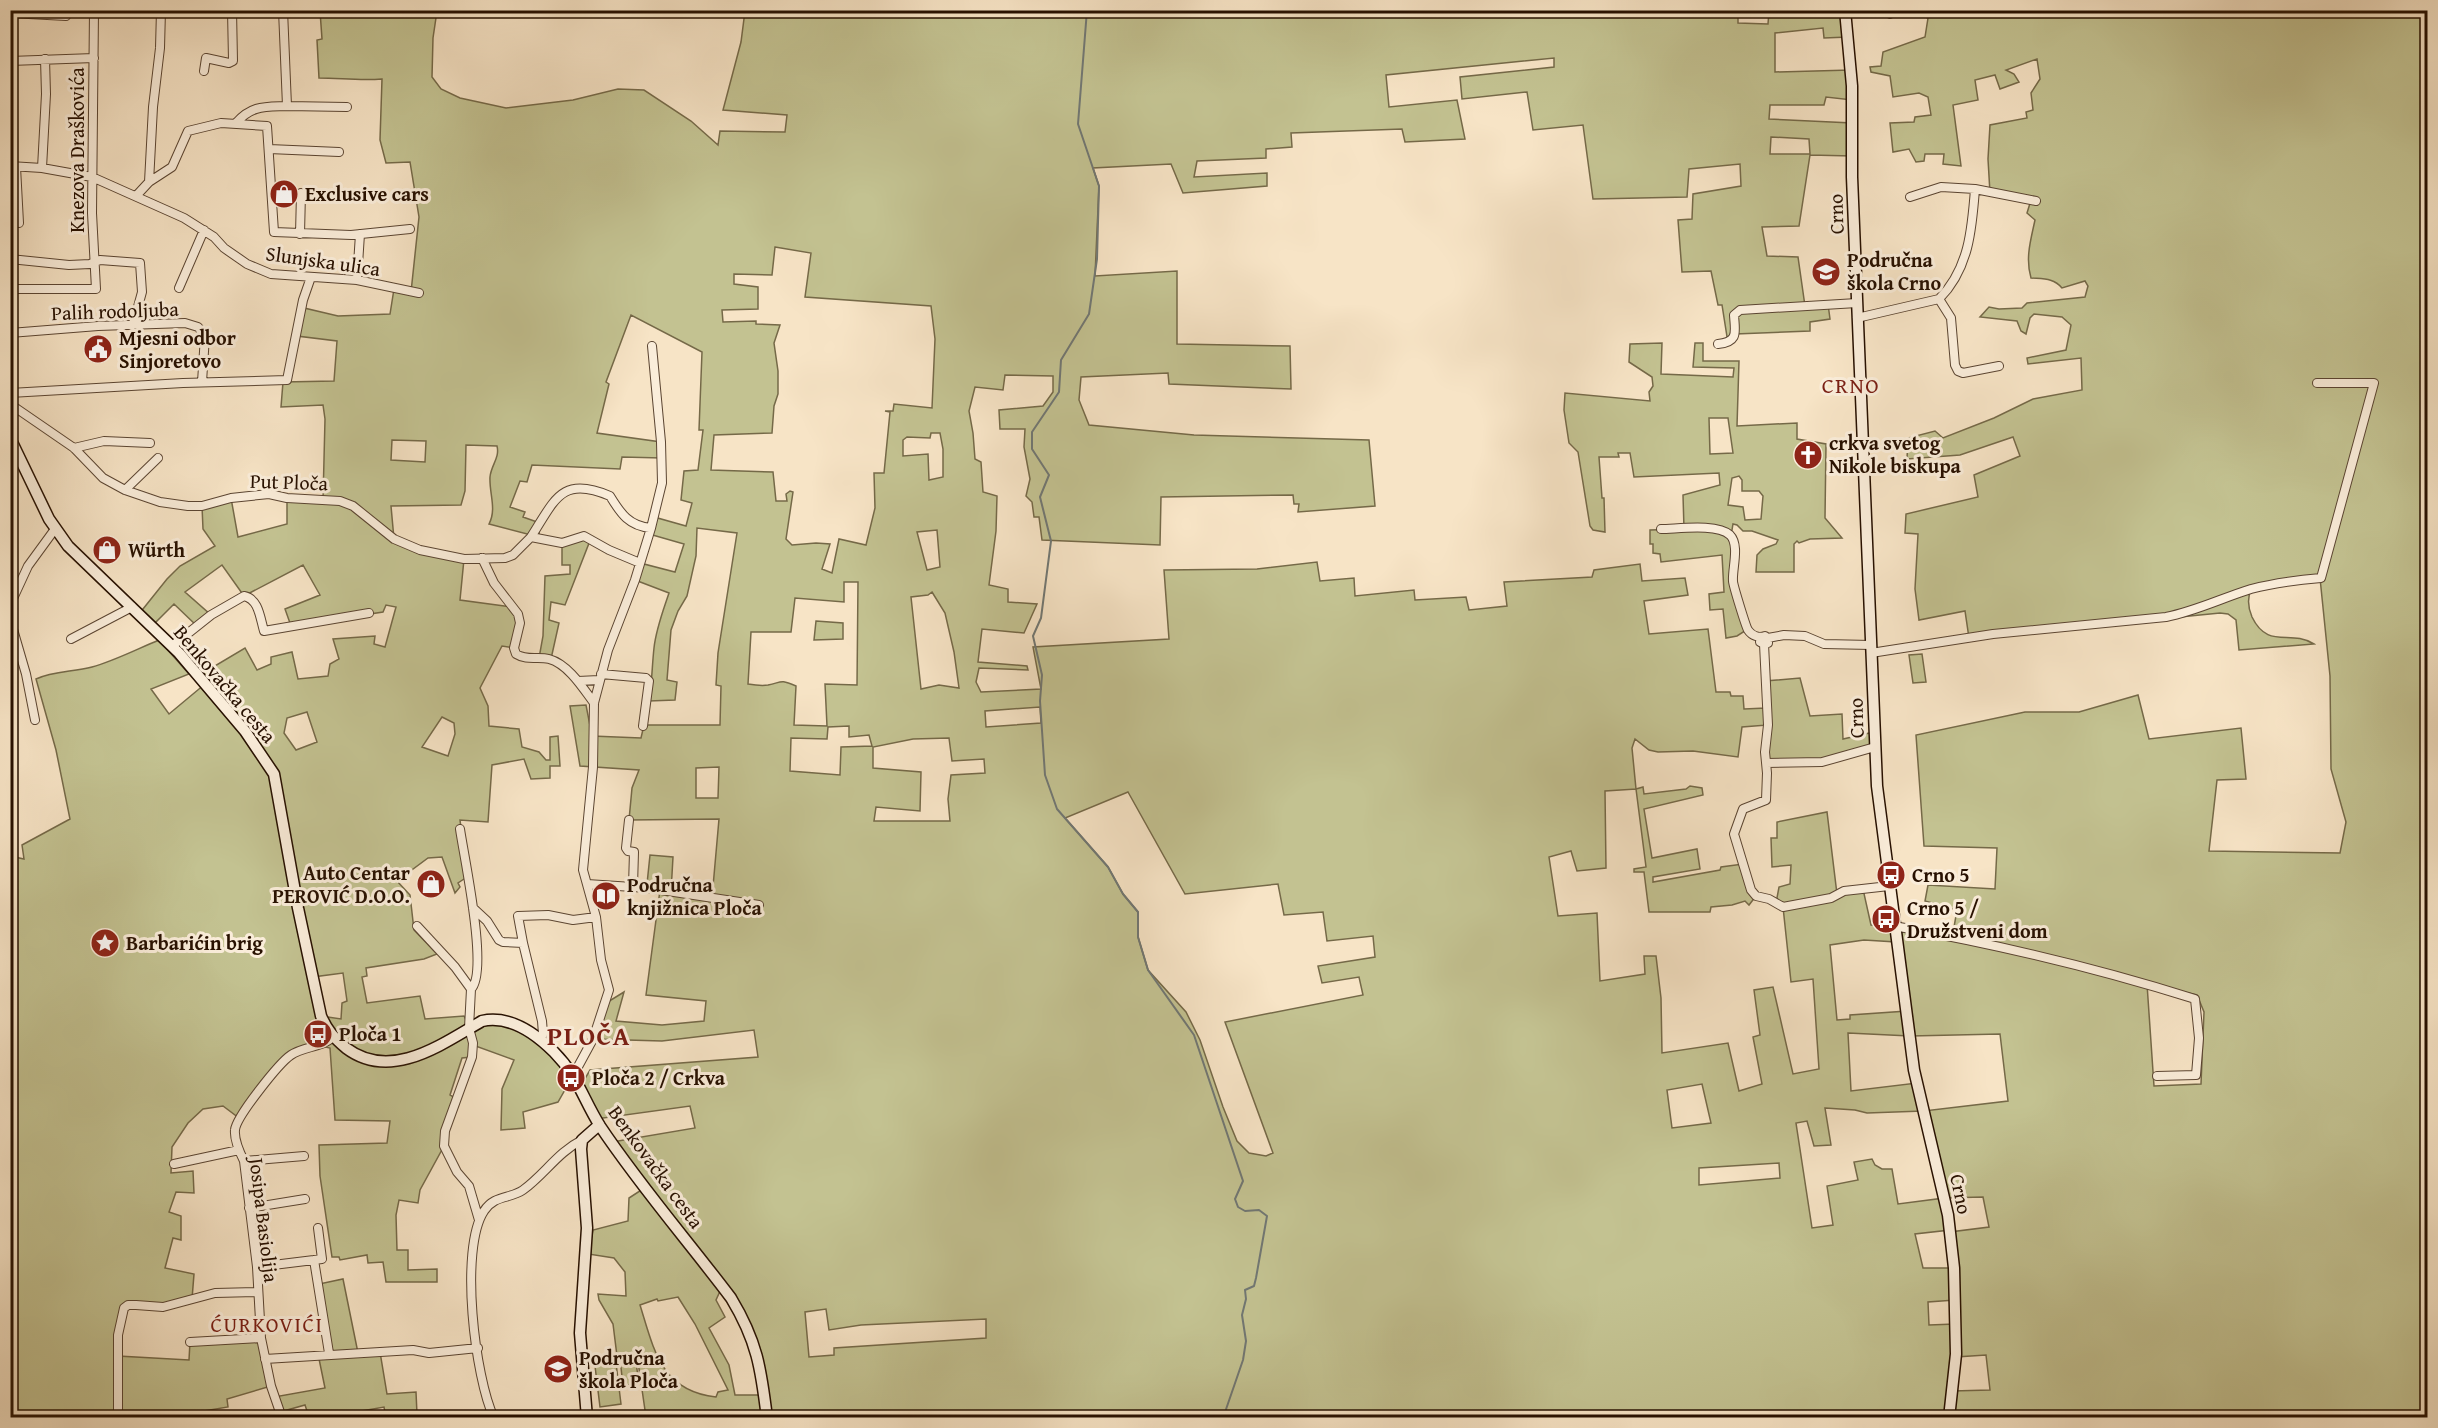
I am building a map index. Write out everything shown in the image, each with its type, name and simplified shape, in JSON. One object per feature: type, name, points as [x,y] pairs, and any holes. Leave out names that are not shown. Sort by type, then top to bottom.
[{"type":"street","name":"Knezova Draškovića","points":[[10,290],[96,289],[92,177],[94,10]]},
{"type":"street","points":[[149,182],[161,10]]},
{"type":"street","points":[[204,71],[206,58],[229,63],[233,61],[232,10]]},
{"type":"street","points":[[283,10],[287,106]]},
{"type":"street","name":"Crno","points":[[1845,10],[1852,86],[1852,177],[1876,786],[1914,1070],[1948,1215],[1954,1268],[1956,1354],[1950,1418]]},
{"type":"street","points":[[10,13],[66,16]]},
{"type":"street","points":[[10,61],[94,58]]},
{"type":"street","points":[[42,168],[46,94],[45,60]]},
{"type":"street","points":[[236,123],[245,113],[255,108],[347,107]]},
{"type":"street","points":[[135,196],[149,182],[172,167],[188,131],[221,123],[267,126],[274,232],[360,234],[410,229]]},
{"type":"street","points":[[269,149],[339,152]]},
{"type":"street","points":[[13,167],[19,222]]},
{"type":"street","name":"Slunjska ulica","points":[[13,167],[42,168],[92,177],[184,218],[204,230],[247,264],[271,274],[357,280],[418,293]]},
{"type":"street","points":[[1910,197],[1941,187],[1974,189],[2036,201]]},
{"type":"street","points":[[1857,318],[1939,299],[1945,293],[1970,243],[1974,189]]},
{"type":"street","points":[[300,234],[301,193]]},
{"type":"street","points":[[179,288],[204,230]]},
{"type":"street","points":[[357,280],[360,234]]},
{"type":"street","points":[[10,259],[69,265],[100,260],[140,263],[142,292],[133,326]]},
{"type":"street","points":[[10,393],[202,382],[287,380],[303,300],[311,277]]},
{"type":"street","points":[[1939,299],[1951,318],[1955,364],[1958,370],[1963,373],[1999,366]]},
{"type":"street","points":[[1718,344],[1733,340],[1734,315],[1740,310],[1857,303]]},
{"type":"street","name":"Palih rodoljuba","points":[[10,333],[185,323],[198,327],[205,336],[202,382]]},
{"type":"street","points":[[574,1074],[596,1031],[609,990],[601,960],[596,917],[583,870],[592,766],[594,703],[608,650],[651,528],[662,483],[661,442],[652,346]]},
{"type":"street","points":[[1764,640],[1785,634],[1805,636],[1824,644],[1871,649],[2166,617],[2192,612],[2251,590],[2300,579],[2321,578],[2374,383],[2317,383]]},
{"type":"street","name":"Put Ploča","points":[[10,404],[74,448],[103,478],[125,490],[160,502],[202,506],[231,498],[269,494],[287,498],[340,501],[352,506],[394,539],[420,550],[464,559],[505,558],[513,555],[531,537],[566,489],[574,487],[610,496],[622,515],[631,523],[651,528]]},
{"type":"street","name":"Benkovačka cesta","points":[[10,438],[55,529],[68,546],[172,646],[245,731],[274,774],[312,977],[326,1029],[357,1055],[379,1062],[397,1062],[415,1058],[482,1021],[494,1018],[518,1025],[540,1040],[574,1074],[599,1125],[731,1298],[747,1324],[756,1349],[767,1418]]},
{"type":"street","points":[[74,448],[104,441],[150,443]]},
{"type":"street","points":[[125,490],[158,458]]},
{"type":"street","points":[[1661,529],[1705,528],[1721,530],[1731,536],[1734,545],[1732,584],[1748,629],[1764,640]]},
{"type":"street","points":[[10,605],[28,566],[55,529]]},
{"type":"street","points":[[531,537],[562,543],[584,536],[640,563]]},
{"type":"street","points":[[482,558],[494,583],[518,614],[520,622],[514,648],[516,654],[529,658],[551,659],[578,681],[594,703]]},
{"type":"street","points":[[172,646],[212,615],[244,596],[251,597],[256,602],[264,631],[369,613]]},
{"type":"street","points":[[71,639],[132,607]]},
{"type":"street","points":[[10,619],[27,674],[35,720]]},
{"type":"street","points":[[1764,640],[1768,725],[1766,800],[1743,808],[1734,834],[1751,890],[1756,896],[1769,899],[1783,907],[1831,898],[1844,891],[1889,886]]},
{"type":"street","points":[[578,681],[600,677],[646,678],[649,681],[643,726]]},
{"type":"street","points":[[1766,763],[1822,762],[1875,747]]},
{"type":"street","points":[[629,820],[626,848],[627,852],[634,852],[633,886]]},
{"type":"street","points":[[460,829],[473,908],[478,976],[476,984],[471,989]]},
{"type":"street","points":[[587,884],[633,886],[759,905]]},
{"type":"street","points":[[473,908],[487,921],[499,940],[523,943]]},
{"type":"street","points":[[540,1040],[543,1034],[542,1021],[518,916],[548,915],[573,920],[596,917]]},
{"type":"street","points":[[417,926],[471,989],[472,1057],[445,1131],[444,1146],[457,1172],[469,1186],[479,1221]]},
{"type":"street","points":[[1894,926],[1976,942],[2150,984],[2195,999],[2199,1038],[2196,1075],[2157,1076]]},
{"type":"street","name":"Josipa Basiolija","points":[[282,1418],[261,1338],[257,1267],[244,1161],[234,1130],[239,1119],[292,1054],[326,1044],[333,1036]]},
{"type":"street","points":[[493,1417],[481,1374],[472,1313],[472,1248],[479,1221],[488,1205],[503,1196],[521,1192],[569,1146],[582,1140],[599,1125]]},
{"type":"street","points":[[582,1140],[580,1159],[586,1228],[580,1333],[588,1418]]},
{"type":"street","points":[[174,1164],[239,1150]]},
{"type":"street","points":[[244,1161],[304,1156]]},
{"type":"street","points":[[249,1208],[305,1199]]},
{"type":"street","points":[[257,1267],[322,1259],[318,1228]]},
{"type":"street","points":[[314,1260],[329,1353]]},
{"type":"street","points":[[118,1418],[118,1335],[124,1308],[128,1305],[171,1306],[215,1293],[257,1293]]},
{"type":"street","points":[[190,1342],[261,1338]]},
{"type":"street","points":[[265,1359],[329,1353],[413,1350],[429,1353],[478,1348]]},
{"type":"shaded area","points":[[1598,10],[1598,14],[1628,15],[1629,10],[1738,10],[1738,23],[1768,24],[1769,11],[1845,11],[1848,37],[1824,38],[1823,28],[1775,33],[1775,72],[1851,70],[1852,100],[1826,97],[1824,105],[1770,105],[1769,119],[1852,123],[1852,156],[1810,155],[1799,226],[1762,227],[1767,256],[1798,257],[1805,306],[1828,304],[1830,319],[1810,322],[1810,331],[1735,334],[1728,343],[1722,305],[1718,305],[1711,271],[1682,272],[1678,220],[1692,219],[1693,194],[1741,186],[1740,164],[1689,169],[1687,197],[1593,199],[1583,125],[1533,130],[1527,92],[1462,99],[1460,77],[1554,67],[1554,58],[1386,75],[1389,107],[1457,100],[1465,139],[1405,142],[1402,129],[1291,133],[1292,147],[1266,149],[1266,158],[1197,161],[1194,177],[1267,173],[1267,186],[1183,193],[1171,164],[1093,168],[1099,186],[1095,276],[1177,271],[1177,344],[1290,346],[1291,389],[1169,384],[1168,373],[1081,377],[1079,400],[1089,425],[1194,435],[1369,440],[1375,506],[1298,512],[1299,504],[1294,504],[1293,495],[1161,497],[1160,545],[1042,540],[1039,517],[1034,517],[1032,502],[1026,496],[1030,479],[1024,447],[1025,429],[1000,429],[999,410],[1043,406],[1053,392],[1053,376],[1005,375],[1003,390],[975,387],[969,411],[975,459],[981,462],[983,492],[997,496],[996,531],[989,585],[1008,589],[1008,602],[1037,604],[1024,633],[982,629],[978,662],[1027,666],[1028,670],[979,668],[976,682],[981,692],[1041,689],[1033,647],[1169,639],[1164,570],[1257,569],[1317,562],[1320,581],[1354,578],[1355,596],[1414,590],[1415,600],[1466,597],[1469,610],[1507,606],[1504,582],[1592,577],[1594,570],[1640,564],[1642,581],[1685,578],[1688,595],[1644,601],[1649,634],[1708,629],[1716,692],[1730,692],[1731,696],[1743,696],[1744,709],[1766,708],[1765,681],[1800,678],[1810,716],[1842,714],[1843,739],[1874,732],[1875,747],[1822,762],[1766,763],[1767,725],[1742,727],[1738,757],[1693,751],[1658,752],[1649,750],[1635,739],[1632,748],[1636,789],[1605,791],[1606,868],[1577,871],[1571,851],[1549,857],[1558,916],[1597,913],[1600,981],[1645,974],[1644,956],[1656,956],[1661,998],[1662,1053],[1728,1043],[1739,1091],[1762,1084],[1753,1037],[1760,1035],[1754,990],[1773,987],[1793,1074],[1819,1069],[1813,979],[1791,982],[1783,907],[1776,903],[1779,887],[1790,884],[1791,865],[1772,867],[1771,838],[1777,838],[1777,822],[1827,812],[1837,894],[1863,889],[1871,925],[1953,933],[1957,910],[1925,901],[1928,885],[1995,889],[1997,848],[1924,846],[1916,735],[2025,712],[2079,712],[2138,695],[2149,739],[2241,728],[2246,779],[2217,780],[2209,851],[2340,853],[2346,822],[2331,769],[2330,676],[2320,578],[2251,589],[2249,600],[2252,617],[2265,633],[2305,640],[2314,644],[2239,650],[2236,620],[2228,614],[2220,613],[1969,638],[1965,611],[1919,620],[1915,589],[1918,534],[1905,533],[1906,514],[1978,497],[1974,475],[2020,456],[2013,437],[1960,455],[1907,459],[1908,438],[1935,431],[1943,438],[1994,418],[2033,399],[2082,390],[2081,358],[2028,364],[2027,358],[2066,350],[2071,325],[2062,317],[2034,314],[2030,318],[2026,334],[2021,331],[2017,321],[1980,317],[1989,307],[2022,308],[2027,303],[2085,297],[2088,286],[2085,281],[2062,288],[2052,281],[2031,278],[2029,271],[2030,241],[2035,220],[2027,213],[2031,200],[1990,193],[1988,159],[1990,125],[2027,118],[2026,112],[2033,110],[2031,93],[2040,79],[2037,59],[2006,70],[2014,74],[2019,82],[2000,89],[1995,75],[1975,80],[1978,100],[1953,105],[1961,166],[1943,164],[1944,154],[1925,154],[1924,161],[1916,162],[1909,149],[1893,152],[1890,123],[1914,122],[1915,117],[1931,115],[1928,97],[1919,93],[1893,97],[1890,76],[1871,72],[1870,67],[1881,66],[1883,52],[1925,37],[1928,18],[1916,14],[1916,11],[2427,11],[2427,1417],[646,1417],[637,1355],[617,1356],[613,1324],[598,1294],[626,1296],[625,1272],[614,1258],[588,1254],[593,1230],[628,1221],[629,1198],[646,1187],[612,1142],[695,1128],[690,1106],[596,1119],[583,1082],[590,1070],[758,1057],[754,1030],[662,1041],[593,1039],[606,1003],[624,992],[616,1021],[662,1025],[704,1021],[706,1001],[646,995],[660,890],[647,884],[650,855],[673,857],[671,892],[712,898],[719,819],[629,820],[632,788],[639,770],[580,766],[570,706],[586,705],[592,736],[641,738],[644,725],[720,725],[721,686],[716,685],[718,653],[737,533],[697,528],[696,556],[687,596],[671,630],[667,680],[677,682],[675,700],[649,701],[655,641],[669,593],[635,580],[640,563],[675,572],[684,544],[649,534],[654,517],[686,526],[692,503],[681,500],[684,471],[698,470],[703,430],[699,430],[702,352],[631,315],[606,382],[609,384],[597,433],[661,442],[662,458],[622,457],[620,469],[532,465],[527,482],[520,481],[510,507],[525,512],[523,517],[540,523],[539,535],[561,541],[591,538],[565,605],[551,602],[549,620],[559,623],[551,659],[539,658],[543,636],[545,576],[570,574],[570,565],[562,565],[562,543],[489,524],[493,507],[490,477],[497,446],[466,445],[465,491],[461,505],[391,506],[394,539],[464,559],[460,600],[512,607],[518,614],[514,648],[502,646],[480,688],[488,706],[489,726],[519,729],[522,747],[539,752],[546,760],[550,760],[550,737],[558,736],[560,766],[550,766],[550,778],[531,779],[524,759],[492,765],[488,822],[460,820],[467,877],[458,883],[460,887],[455,893],[442,857],[428,858],[397,881],[410,895],[414,930],[437,954],[424,959],[366,968],[367,976],[362,977],[367,1003],[420,996],[425,1019],[464,1016],[470,1028],[482,1021],[518,1025],[574,1074],[558,1102],[523,1112],[525,1128],[501,1130],[502,1089],[514,1060],[473,1045],[472,1057],[462,1058],[450,1095],[457,1099],[444,1146],[420,1190],[418,1203],[399,1200],[396,1215],[397,1250],[408,1250],[408,1270],[437,1269],[437,1282],[386,1282],[383,1262],[368,1263],[367,1255],[340,1260],[339,1257],[332,1257],[320,1176],[319,1145],[387,1143],[390,1121],[335,1120],[330,1048],[317,1045],[292,1054],[239,1118],[223,1106],[203,1109],[188,1123],[172,1147],[171,1173],[193,1171],[194,1193],[176,1192],[169,1212],[181,1216],[181,1240],[173,1238],[165,1268],[194,1274],[192,1299],[124,1309],[118,1356],[189,1360],[190,1342],[261,1338],[271,1386],[227,1399],[228,1407],[168,1417],[11,1417],[10,856],[24,859],[22,845],[70,819],[56,750],[36,679],[49,674],[85,669],[159,640],[189,674],[151,689],[169,714],[205,684],[198,676],[245,648],[257,670],[271,664],[271,657],[292,652],[298,679],[328,676],[330,664],[339,659],[333,639],[375,636],[374,644],[385,647],[396,607],[386,605],[383,612],[291,626],[285,609],[320,595],[303,565],[244,596],[222,565],[185,592],[211,615],[197,626],[174,604],[152,626],[139,614],[180,566],[215,546],[203,529],[202,506],[231,498],[238,537],[287,524],[287,498],[323,500],[325,419],[323,405],[281,407],[283,382],[334,381],[337,341],[297,336],[304,308],[338,316],[390,314],[394,289],[411,292],[419,217],[410,162],[386,163],[380,140],[382,79],[319,78],[317,40],[322,39],[320,11],[437,11],[433,38],[432,77],[441,89],[460,98],[506,108],[573,100],[618,89],[644,90],[691,121],[718,145],[720,131],[785,132],[787,115],[723,110],[741,42],[745,11]],"holes":[[[1771,137],[1809,139],[1810,154],[1770,154]],[[775,247],[811,253],[805,297],[931,306],[935,339],[932,408],[894,404],[893,411],[885,411],[890,412],[884,473],[874,473],[875,508],[866,545],[839,539],[832,573],[822,569],[830,544],[792,545],[786,539],[793,492],[786,494],[787,501],[776,501],[773,472],[711,470],[714,435],[772,433],[774,406],[778,394],[774,343],[780,325],[756,324],[756,321],[723,322],[722,310],[758,309],[758,287],[734,284],[734,274],[772,275]],[[931,433],[940,433],[943,449],[943,477],[929,480],[928,454],[903,456],[903,440],[907,437],[930,438]],[[392,440],[426,441],[425,462],[391,460]],[[937,530],[940,567],[927,570],[917,532]],[[844,582],[858,582],[857,685],[825,684],[827,726],[794,725],[796,686],[784,682],[766,685],[748,684],[751,632],[791,632],[795,598],[844,602]],[[932,592],[945,613],[959,688],[939,685],[921,689],[911,597],[928,595]],[[1040,707],[1041,723],[986,727],[985,711]],[[307,712],[317,742],[296,750],[284,733],[287,718]],[[442,717],[454,723],[455,734],[448,756],[422,747]],[[849,726],[849,737],[869,735],[872,746],[841,747],[840,775],[790,771],[791,738],[827,739],[828,727]],[[949,738],[952,761],[984,759],[985,773],[951,775],[948,799],[950,821],[874,821],[876,807],[920,811],[921,772],[873,768],[873,747],[913,739]],[[719,767],[718,798],[696,798],[696,768]],[[1128,792],[1185,894],[1278,884],[1284,915],[1323,912],[1327,941],[1373,936],[1375,957],[1318,966],[1322,983],[1359,977],[1363,995],[1225,1022],[1273,1153],[1266,1156],[1249,1153],[1237,1141],[1200,1040],[1186,1012],[1148,970],[1138,937],[1138,912],[1123,894],[1108,867],[1065,818]],[[1864,940],[1896,942],[1907,1011],[1850,1015],[1850,1019],[1837,1020],[1830,945]],[[343,973],[347,1001],[342,1003],[341,1019],[321,1016],[313,977]],[[2147,984],[2197,995],[2204,1012],[2201,1084],[2154,1086]],[[1848,1033],[1910,1036],[2000,1034],[2008,1101],[1924,1111],[1917,1083],[1851,1091]],[[1702,1084],[1711,1123],[1672,1128],[1667,1090]],[[1825,1108],[1867,1113],[1923,1111],[1944,1198],[1898,1204],[1892,1169],[1882,1169],[1875,1165],[1872,1159],[1854,1162],[1858,1180],[1827,1186],[1833,1225],[1812,1228],[1796,1123],[1807,1121],[1814,1146],[1831,1145]],[[1779,1163],[1780,1178],[1699,1185],[1699,1168]],[[1983,1197],[1989,1227],[1950,1232],[1954,1268],[1923,1268],[1915,1234],[1950,1230],[1944,1198]],[[722,1287],[756,1349],[764,1395],[735,1395],[729,1365],[709,1328],[725,1317],[716,1300]],[[678,1297],[695,1324],[728,1390],[718,1392],[716,1397],[698,1393],[671,1377],[656,1352],[640,1305],[657,1299],[658,1301]],[[1955,1300],[1955,1324],[1929,1325],[1928,1302]],[[826,1309],[829,1330],[861,1325],[986,1319],[986,1338],[834,1348],[834,1355],[809,1357],[805,1312]],[[1986,1355],[1990,1390],[1952,1391],[1956,1357]]]},
{"type":"shaded area","points":[[1662,343],[1661,374],[1733,377],[1734,368],[1693,367],[1695,343],[1703,343],[1703,361],[1739,361],[1737,426],[1797,423],[1797,439],[1826,444],[1825,518],[1842,538],[1810,539],[1799,543],[1797,541],[1794,544],[1794,572],[1756,572],[1757,555],[1763,549],[1776,544],[1778,540],[1752,531],[1743,531],[1733,524],[1732,584],[1748,629],[1737,636],[1726,638],[1723,609],[1710,610],[1709,594],[1724,592],[1722,555],[1661,562],[1660,554],[1653,553],[1653,544],[1650,544],[1650,530],[1684,529],[1683,495],[1720,485],[1719,473],[1634,477],[1630,453],[1618,453],[1619,457],[1599,457],[1605,532],[1593,530],[1590,526],[1578,452],[1569,443],[1564,410],[1565,393],[1650,401],[1652,377],[1629,362],[1630,344]],"holes":[[[1709,418],[1728,418],[1733,453],[1710,454]],[[1739,476],[1742,480],[1742,491],[1759,491],[1763,496],[1761,519],[1745,520],[1743,507],[1728,505],[1732,478]]]},
{"type":"shaded area","points":[[816,621],[843,623],[843,639],[814,640]]},
{"type":"shaded area","points":[[1922,654],[1926,682],[1913,683],[1909,655]]},
{"type":"shaded area","points":[[1690,786],[1702,788],[1703,795],[1644,809],[1652,858],[1697,849],[1700,869],[1653,877],[1653,882],[1743,864],[1756,896],[1749,905],[1745,901],[1711,907],[1710,912],[1649,912],[1644,872],[1634,872],[1634,869],[1646,867],[1636,789],[1643,787],[1644,794],[1686,789]]},
{"type":"shaded area","points":[[343,1279],[358,1353],[380,1352],[387,1394],[416,1392],[417,1414],[386,1417],[384,1407],[356,1412],[352,1417],[309,1417],[305,1405],[280,1412],[274,1397],[325,1388],[318,1354],[329,1353],[319,1284]]},
{"type":"shaded area","points":[[635,1356],[639,1383],[623,1386],[620,1358]]},
{"type":"shaded area","points":[[616,1363],[621,1404],[600,1407],[595,1366]]},
{"type":"waterway","points":[[1087,10],[1078,124],[1099,186],[1097,259],[1089,314],[1061,360],[1059,392],[1032,432],[1032,449],[1049,475],[1040,497],[1051,541],[1041,618],[1033,636],[1042,675],[1040,701],[1045,775],[1057,809],[1108,867],[1123,894],[1138,912],[1138,937],[1148,970],[1194,1035],[1243,1181],[1235,1199],[1238,1207],[1245,1211],[1259,1210],[1267,1216],[1254,1286],[1245,1290],[1246,1299],[1242,1315],[1246,1341],[1243,1360],[1223,1418]]},
{"type":"place","name":"Exclusive cars","points":[[284,194]]},
{"type":"place","name":"Područna škola Crno","points":[[1826,272]]},
{"type":"place","name":"Mjesni odbor Sinjoretovo","points":[[98,349]]},
{"type":"place","name":"crkva svetog Nikole biskupa","points":[[1808,455]]},
{"type":"place","name":"Würth","points":[[107,550]]},
{"type":"place","name":"Crno 5","points":[[1891,875]]},
{"type":"place","name":"Auto Centar PEROVIĆ D.O.O.","points":[[431,884]]},
{"type":"place","name":"Područna knjižnica Ploča","points":[[606,896]]},
{"type":"place","name":"Crno 5 / Družstveni dom","points":[[1886,919]]},
{"type":"place","name":"Barbarićin brig","points":[[105,943]]},
{"type":"place","name":"Ploča 1","points":[[318,1034]]},
{"type":"place","name":"Ploča 2 / Crkva","points":[[571,1078]]},
{"type":"place","name":"Područna škola Ploča","points":[[558,1369]]},
{"type":"district","name":"CRNO","points":[[1851,385]]},
{"type":"district","name":"PLOČA","points":[[589,1036]]},
{"type":"district","name":"ĆURKOVIĆI","points":[[267,1325]]}]
